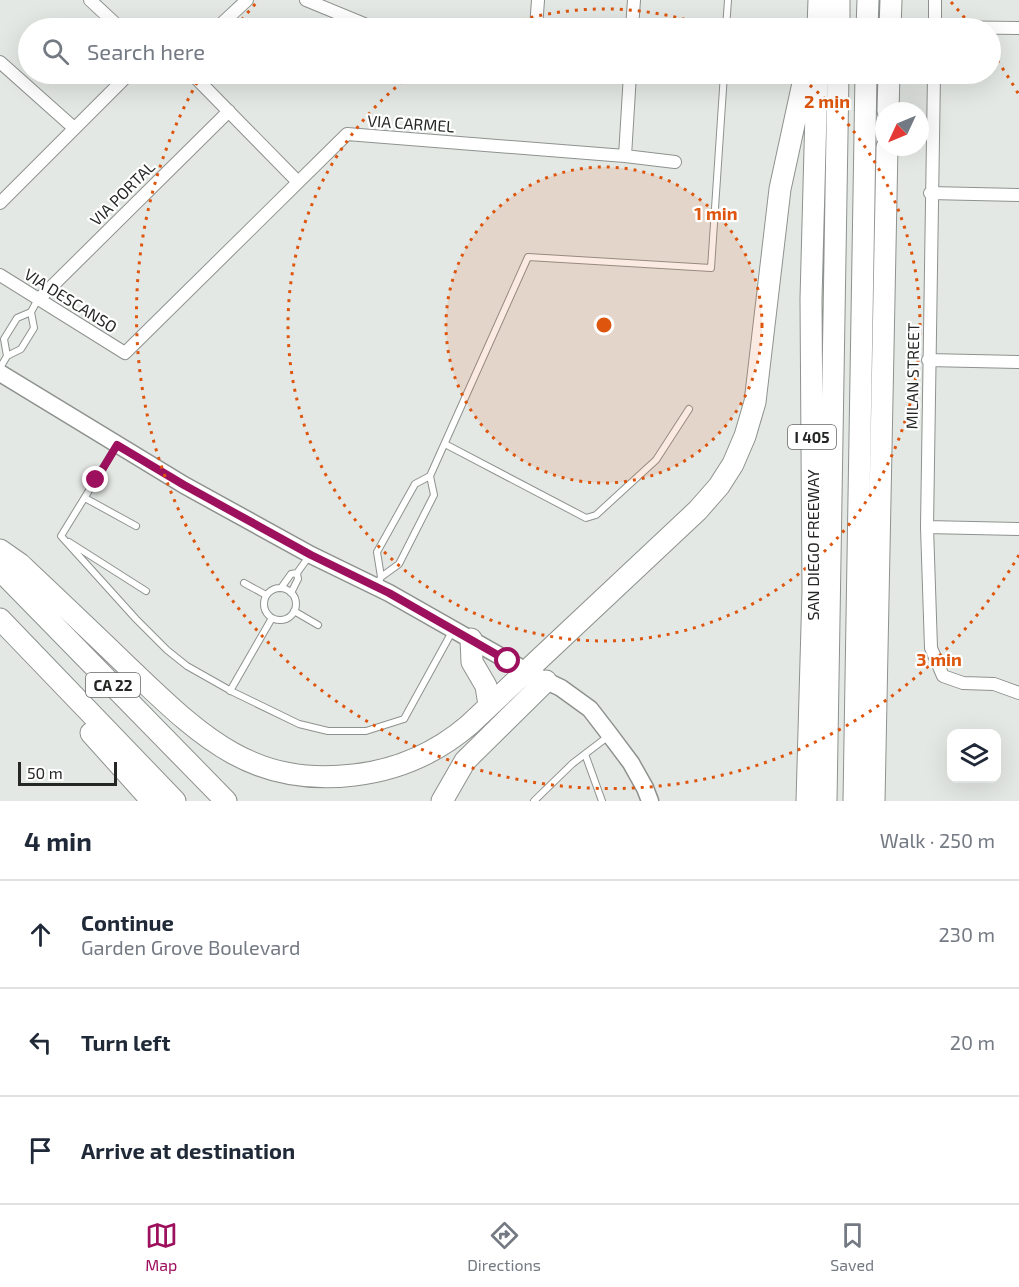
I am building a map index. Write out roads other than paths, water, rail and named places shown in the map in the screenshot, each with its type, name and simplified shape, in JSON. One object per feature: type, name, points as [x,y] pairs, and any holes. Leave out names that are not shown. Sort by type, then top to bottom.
[{"type":"highway","points":[[839,0],[839,18]]},
{"type":"highway","points":[[867,0],[867,18]]},
{"type":"highway","points":[[890,18],[891,0]]},
{"type":"highway","points":[[442,801],[465,761],[537,676],[698,510],[720,486],[733,464],[745,436],[755,402],[780,189],[803,84]]},
{"type":"highway","name":"SAN DIEGO FREEWAY","points":[[807,801],[813,591],[811,298],[817,84]]},
{"type":"highway","points":[[825,801],[838,84]]},
{"type":"highway","points":[[854,801],[866,84]]},
{"type":"highway","points":[[888,102],[889,84]]},
{"type":"highway","points":[[874,801],[887,156]]},
{"type":"highway","points":[[0,550],[20,564],[191,726],[225,749],[262,766],[290,773],[322,777],[377,772],[402,765],[430,754],[450,741],[489,705],[537,676]]},
{"type":"highway","name":"CA 22","points":[[0,570],[226,801]]},
{"type":"highway","points":[[0,619],[175,801]]},
{"type":"highway","points":[[462,634],[472,662],[486,686],[489,705]]},
{"type":"highway","name":"CA 22","points":[[0,636],[84,724],[152,801]]},
{"type":"main road","points":[[0,373],[184,485],[311,555],[378,582],[462,634],[561,688],[590,709],[632,763],[650,801]]},
{"type":"street","points":[[228,18],[247,0]]},
{"type":"street","points":[[306,0],[350,18]]},
{"type":"street","points":[[537,18],[538,0]]},
{"type":"street","points":[[633,18],[634,0]]},
{"type":"street","points":[[935,0],[935,18]]},
{"type":"street","points":[[99,2],[112,18]]},
{"type":"street","points":[[1001,28],[1019,28]]},
{"type":"street","points":[[2,66],[18,80]]},
{"type":"street","points":[[23,84],[74,128]]},
{"type":"street","points":[[0,203],[119,84]]},
{"type":"street","points":[[202,84],[298,182]]},
{"type":"street","points":[[625,156],[629,84]]},
{"type":"street","name":"MILAN STREET","points":[[933,84],[927,527],[931,648],[943,676],[963,683],[994,684],[1019,693]]},
{"type":"street","name":"VIA PORTAL","points":[[39,299],[229,111]]},
{"type":"street","name":"VIA CARMEL","points":[[125,353],[347,134],[675,162]]},
{"type":"street","points":[[930,194],[1019,195]]},
{"type":"street","name":"VIA DESCANSO","points":[[0,275],[125,353]]},
{"type":"street","points":[[928,360],[1019,362]]},
{"type":"street","points":[[927,527],[1019,529]]},
{"type":"lane","points":[[727,18],[728,0]]},
{"type":"lane","points":[[378,582],[377,552],[415,484],[430,476],[528,257],[711,268],[723,84]]},
{"type":"lane","points":[[7,356],[4,339],[17,318],[30,312],[39,299]]},
{"type":"lane","points":[[0,368],[7,356],[21,349],[34,328],[30,312]]},
{"type":"lane","points":[[445,444],[586,518],[596,515],[656,460],[689,409]]},
{"type":"lane","points":[[61,536],[117,445]]},
{"type":"lane","points":[[378,582],[399,564],[434,495],[430,476]]},
{"type":"lane","points":[[85,498],[136,526]]},
{"type":"lane","points":[[61,536],[146,591]]},
{"type":"lane","points":[[61,536],[136,619],[187,666],[298,724],[328,731],[366,731],[404,719],[424,684],[462,634]]},
{"type":"lane","points":[[281,588],[291,593],[295,602],[294,611],[282,620],[272,618],[265,610],[266,595],[281,588],[291,574],[297,573],[311,555]]},
{"type":"lane","points":[[291,593],[298,579],[297,573]]},
{"type":"lane","points":[[244,583],[266,595]]},
{"type":"lane","points":[[294,611],[318,625]]},
{"type":"lane","points":[[230,690],[272,618]]},
{"type":"lane","points":[[416,680],[424,684]]},
{"type":"lane","points":[[534,801],[572,764],[610,735]]},
{"type":"lane","points":[[585,754],[602,801]]}]
